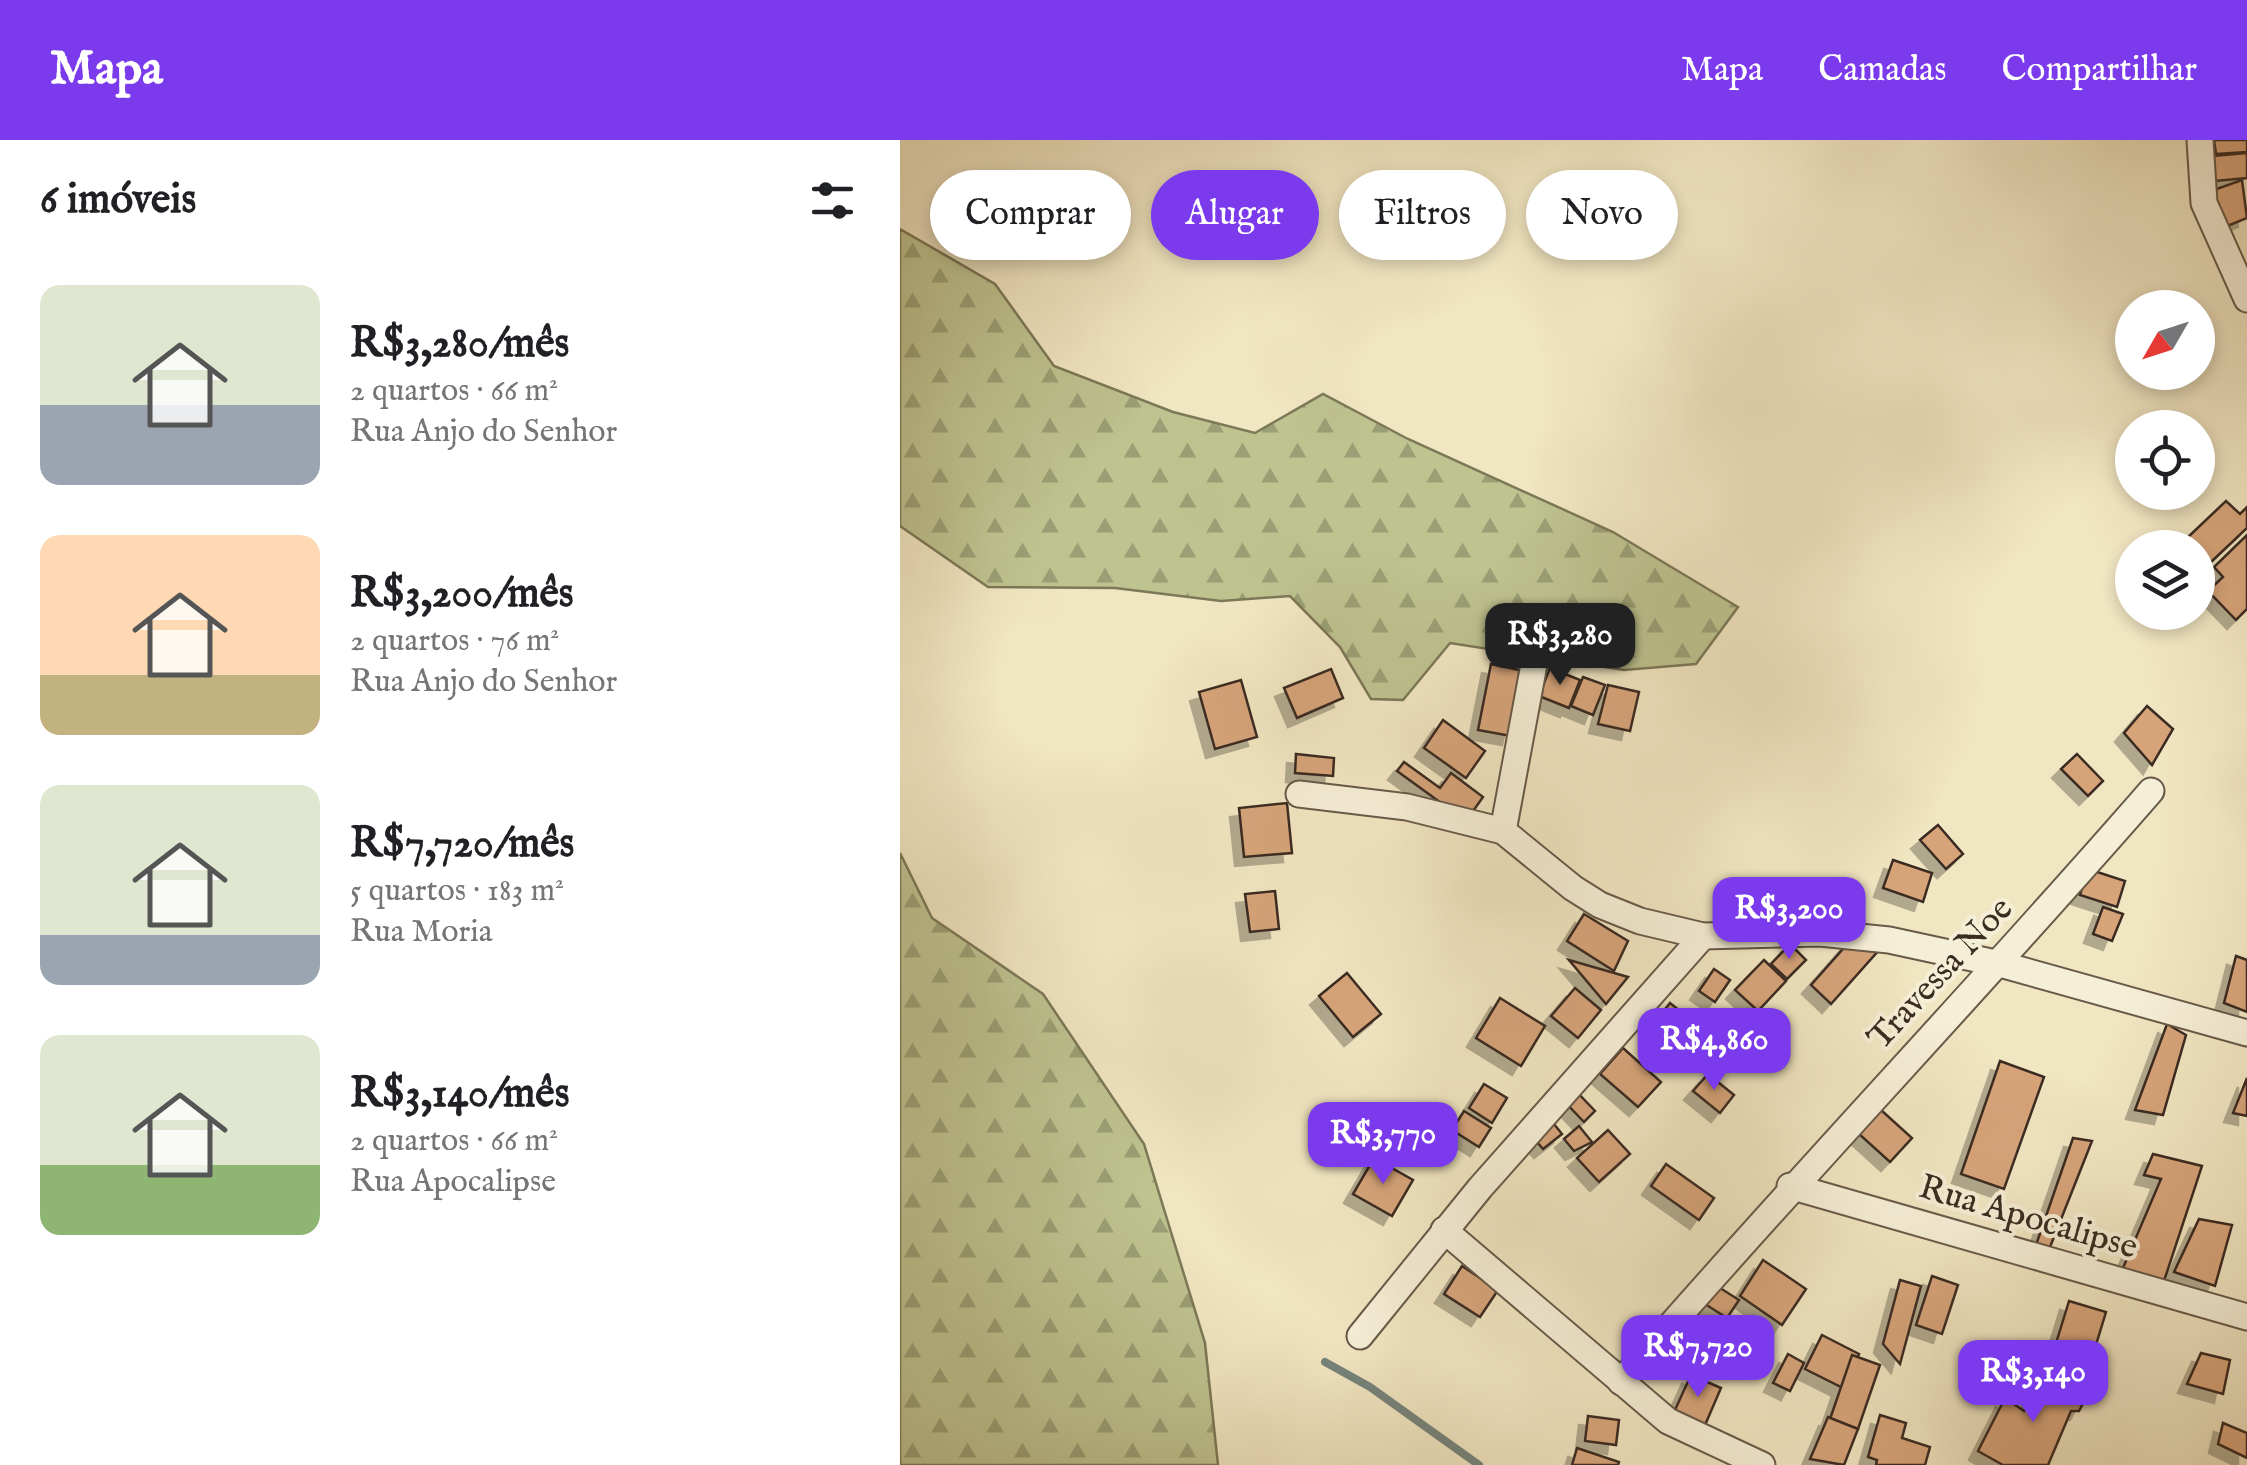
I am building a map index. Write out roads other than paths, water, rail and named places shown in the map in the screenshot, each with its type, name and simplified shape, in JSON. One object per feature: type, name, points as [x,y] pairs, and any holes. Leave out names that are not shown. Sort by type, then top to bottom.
[{"type":"street","points":[[2200,140],[2204,203],[2247,299]]},
{"type":"street","points":[[1503,831],[1535,659]]},
{"type":"street","name":"Travessa Noe","points":[[1620,1382],[1790,1186],[2000,964],[2151,792]]},
{"type":"street","points":[[1299,794],[1407,808],[1503,831],[1600,906],[1640,921],[1703,936],[1820,932],[1888,940],[2000,964],[2247,1032]]},
{"type":"street","points":[[1360,1336],[1444,1230],[1703,936]]},
{"type":"street","name":"Rua Apocalipse","points":[[1790,1186],[2247,1317]]},
{"type":"street","points":[[1444,1230],[1668,1421],[1762,1465]]},
{"type":"waterway","points":[[1325,1362],[1370,1387],[1479,1465]]}]
